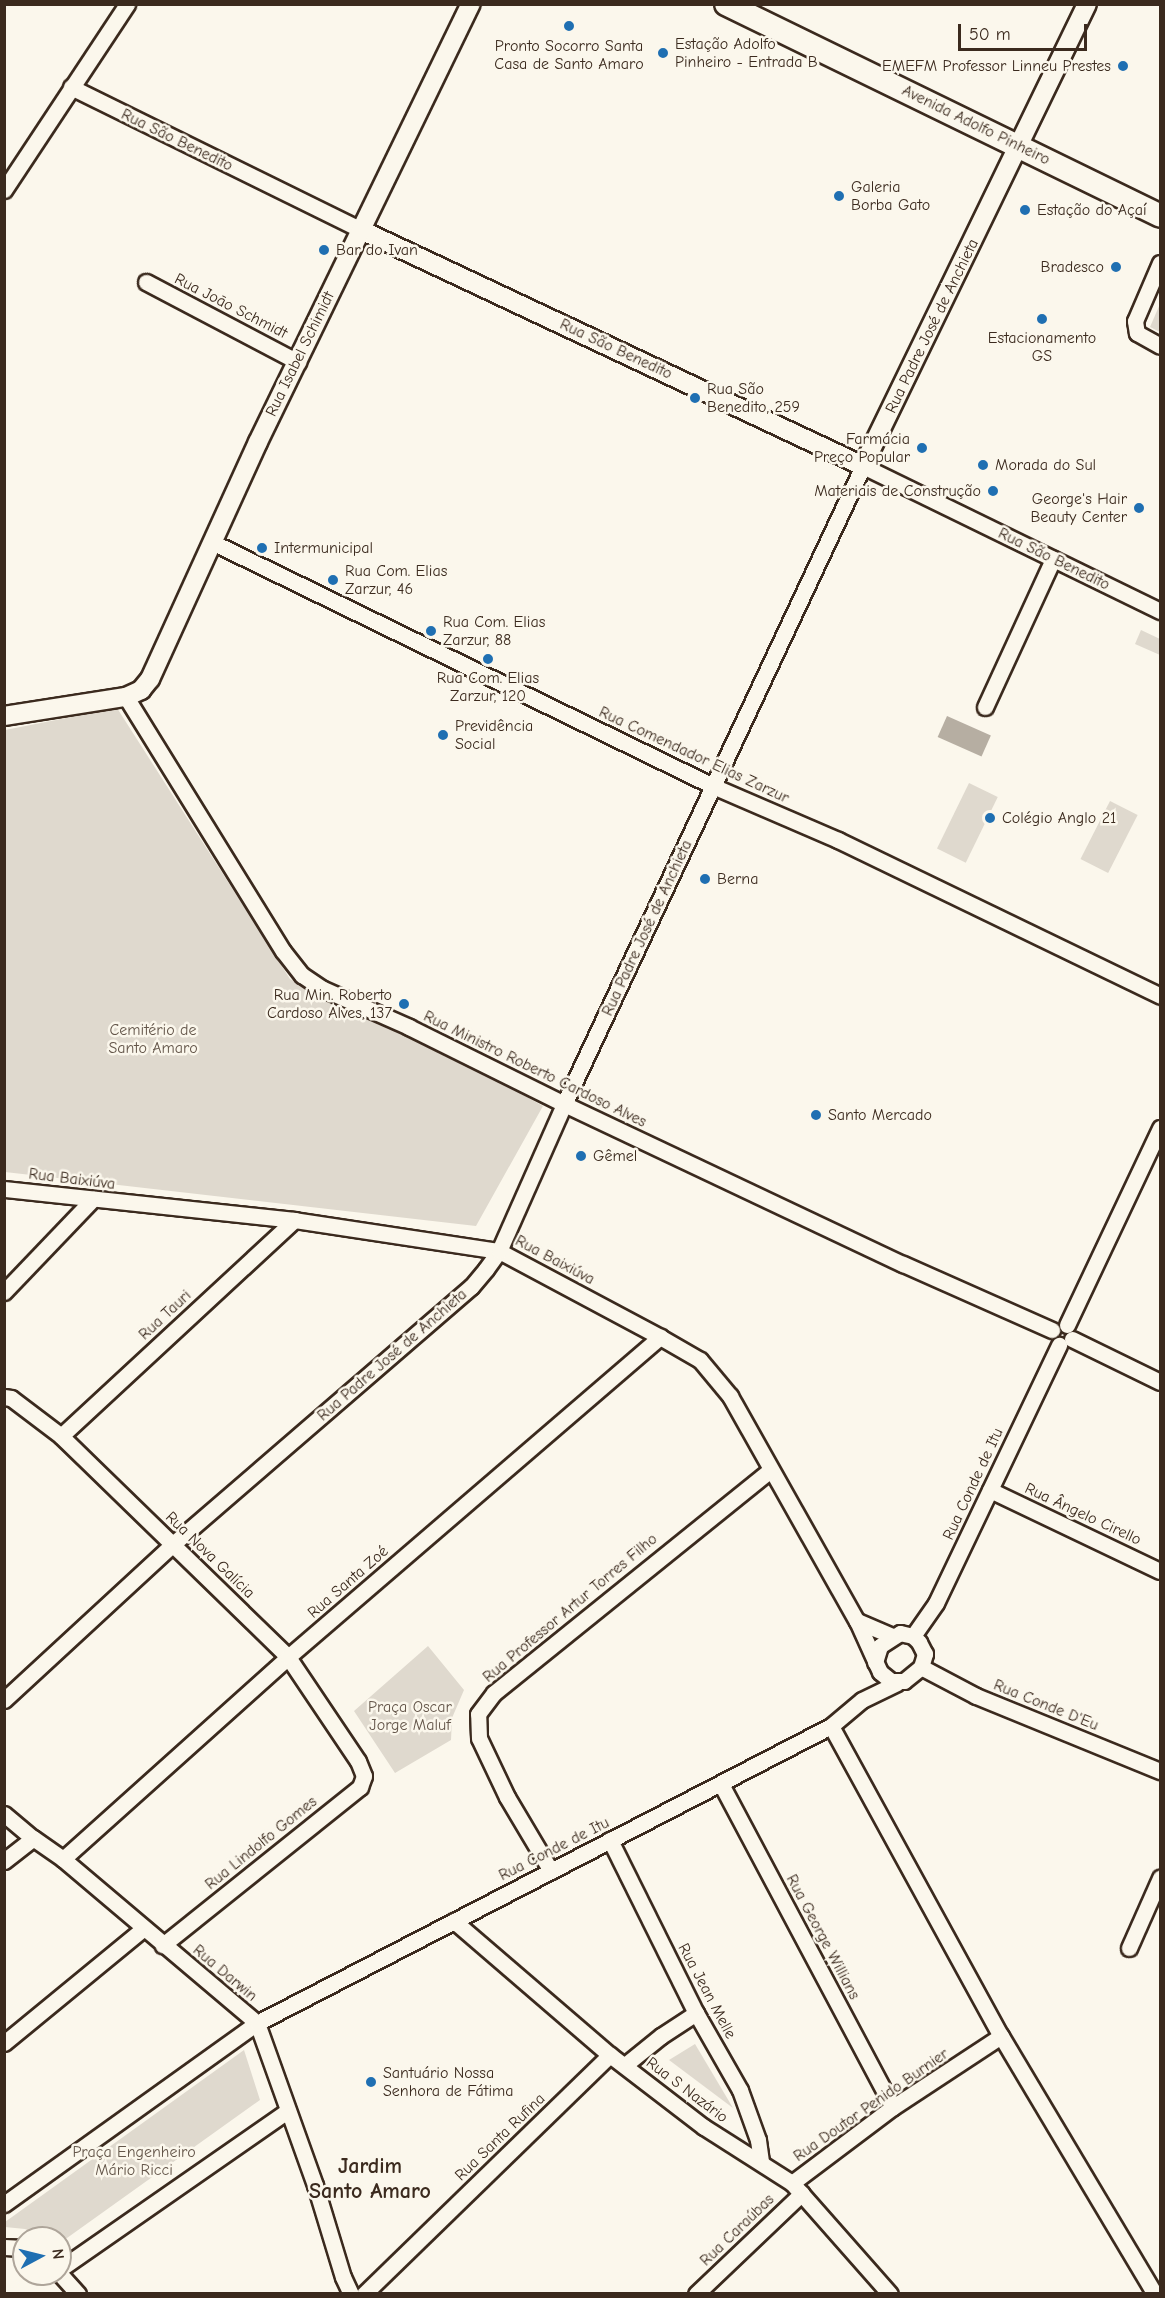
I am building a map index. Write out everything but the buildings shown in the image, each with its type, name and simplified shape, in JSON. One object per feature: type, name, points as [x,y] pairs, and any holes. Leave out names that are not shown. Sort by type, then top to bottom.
[{"type":"main road","name":"Avenida Adolfo Pinheiro","points":[[726,4],[1161,216]]},
{"type":"street","points":[[4,190],[127,4]]},
{"type":"street","name":"Rua Isabel Schimidt","points":[[126,697],[141,690],[150,679],[214,543],[258,442],[471,4]]},
{"type":"street","name":"Rua Padre José de Anchieta","points":[[4,1700],[173,1544],[471,1287],[499,1251],[564,1104],[863,466],[1087,4]]},
{"type":"street","name":"Rua São Benedito","points":[[71,87],[361,230],[863,466],[1161,611]]},
{"type":"street","points":[[1161,263],[1135,321],[1137,333],[1161,346]]},
{"type":"street","name":"Rua Joāo Schmidt","points":[[146,282],[298,362]]},
{"type":"street","name":"Rua Comendador Elias Zarzur","points":[[214,543],[713,786],[838,840],[1161,996]]},
{"type":"street","points":[[986,707],[1053,560]]},
{"type":"street","points":[[4,716],[126,697]]},
{"type":"street","name":"Rua Ministro Roberto Cardoso Alves","points":[[126,697],[283,951],[302,975],[323,989],[409,1027],[564,1104],[903,1264],[1063,1335],[1161,1382]]},
{"type":"street","name":"Rua Conde de Itu","points":[[913,1636],[936,1603],[1161,1128]]},
{"type":"street","name":"Rua Baixiúva","points":[[4,1189],[294,1220],[499,1251],[700,1360],[730,1396],[857,1621]]},
{"type":"street","points":[[4,1292],[93,1199]]},
{"type":"street","name":"Rua Tauri","points":[[62,1436],[294,1220]]},
{"type":"street","name":"Rua Santa Zoé","points":[[63,1859],[288,1658],[660,1337]]},
{"type":"street","name":"Rua Nova Galícia","points":[[8,1398],[62,1436],[288,1658],[358,1761]]},
{"type":"street","name":"Rua Professor Artur Torres Filho","points":[[550,1871],[507,1797],[479,1738],[478,1714],[494,1693],[770,1470]]},
{"type":"street","name":"Rua Ângelo Cirello","points":[[990,1490],[1161,1571]]},
{"type":"street","points":[[857,1621],[892,1636]]},
{"type":"street","points":[[857,1621],[876,1664],[884,1677],[897,1683],[909,1678],[921,1667],[925,1654],[913,1636],[900,1633],[879,1646],[876,1664]]},
{"type":"street","name":"Rua Conde de Itu","points":[[862,1700],[876,1664]]},
{"type":"street","name":"Rua Conde D'Eu","points":[[921,1667],[976,1696],[1161,1771]]},
{"type":"street","name":"Rua Conde de Itu","points":[[4,2204],[257,2023],[831,1726],[862,1700],[897,1683]]},
{"type":"street","points":[[831,1726],[1001,2036],[1155,2294]]},
{"type":"street","name":"Rua Lindolfo Gomes","points":[[163,1945],[360,1787],[364,1776],[358,1761]]},
{"type":"street","name":"Rua George Willians","points":[[721,1784],[893,2107]]},
{"type":"street","name":"Rua Darwin","points":[[4,1814],[63,1859],[143,1929],[257,2023],[315,2185],[343,2277],[351,2294]]},
{"type":"street","points":[[4,1861],[33,1838]]},
{"type":"street","name":"Rua Jean Melle","points":[[610,1840],[696,2013],[740,2090],[758,2140],[761,2162]]},
{"type":"street","points":[[1129,1948],[1161,1878]]},
{"type":"street","name":"Rua S Nazário","points":[[454,1921],[610,2055],[704,2127],[761,2162],[797,2188],[890,2294]]},
{"type":"street","points":[[4,2043],[143,1929]]},
{"type":"street","points":[[625,2065],[661,2036],[696,2013]]},
{"type":"street","name":"Rua Doutor Penido Burnier","points":[[797,2188],[893,2107],[1001,2036]]},
{"type":"street","name":"Rua Santa Rufina","points":[[364,2294],[610,2055]]},
{"type":"street","points":[[72,2263],[287,2111]]},
{"type":"street","name":"Rua Caraúbas","points":[[696,2294],[797,2188]]},
{"type":"green space","points":[[1160,304],[1160,332],[1150,327]]},
{"type":"green space","points":[[1141,630],[1160,639],[1160,655],[1135,644]]},
{"type":"green space","name":"Cemitério de Santo Amaro","points":[[117,708],[290,979],[417,1037],[543,1106],[476,1226],[5,1172],[5,730]]},
{"type":"green space","points":[[969,783],[998,797],[966,863],[937,849]]},
{"type":"green space","points":[[1110,801],[1138,815],[1108,873],[1080,859]]},
{"type":"green space","name":"Praça Oscar Jorge Maluf","points":[[428,1646],[464,1690],[452,1718],[451,1740],[395,1773],[354,1711]]},
{"type":"green space","points":[[695,2044],[733,2108],[669,2060]]},
{"type":"green space","name":"Praça Engenheiro Mário Ricci","points":[[244,2050],[260,2100],[72,2234],[72,2226],[12,2228],[5,2227],[5,2222]]},
{"type":"shaded area","points":[[947,716],[991,736],[981,757],[938,737]]},
{"type":"place","name":"Pronto Socorro Santa Casa de Santo Amaro","points":[[569,26]]},
{"type":"place","name":"Estação Adolfo Pinheiro - Entrada B","points":[[663,53]]},
{"type":"place","name":"EMEFM Professor Linneu Prestes","points":[[1123,66]]},
{"type":"place","name":"Galeria Borba Gato","points":[[839,196]]},
{"type":"place","name":"Estação do Açaí","points":[[1025,210]]},
{"type":"place","name":"Bar do Ivan","points":[[324,250]]},
{"type":"place","name":"Bradesco","points":[[1116,267]]},
{"type":"place","name":"Estacionamento GS","points":[[1042,319]]},
{"type":"place","name":"Rua São Benedito, 259","points":[[695,398]]},
{"type":"place","name":"Farmácia Preço Popular","points":[[922,448]]},
{"type":"place","name":"Morada do Sul","points":[[983,465]]},
{"type":"place","name":"Materiais de Construção","points":[[993,491]]},
{"type":"place","name":"George's Hair Beauty Center","points":[[1139,508]]},
{"type":"place","name":"Intermunicipal","points":[[262,548]]},
{"type":"place","name":"Rua Com. Elias Zarzur, 46","points":[[333,580]]},
{"type":"place","name":"Rua Com. Elias Zarzur, 88","points":[[431,631]]},
{"type":"place","name":"Rua Com. Elias Zarzur, 120","points":[[488,659]]},
{"type":"place","name":"Previdência Social","points":[[443,735]]},
{"type":"place","name":"Colégio Anglo 21","points":[[990,818]]},
{"type":"place","name":"Berna","points":[[705,879]]},
{"type":"place","name":"Rua Min. Roberto Cardoso Alves, 137","points":[[404,1004]]},
{"type":"place","name":"Santo Mercado","points":[[816,1115]]},
{"type":"place","name":"Gêmel","points":[[581,1156]]},
{"type":"place","name":"Santuário Nossa Senhora de Fátima","points":[[371,2082]]},
{"type":"district","name":"Jardim Santo Amaro","points":[[370,2178]]}]
